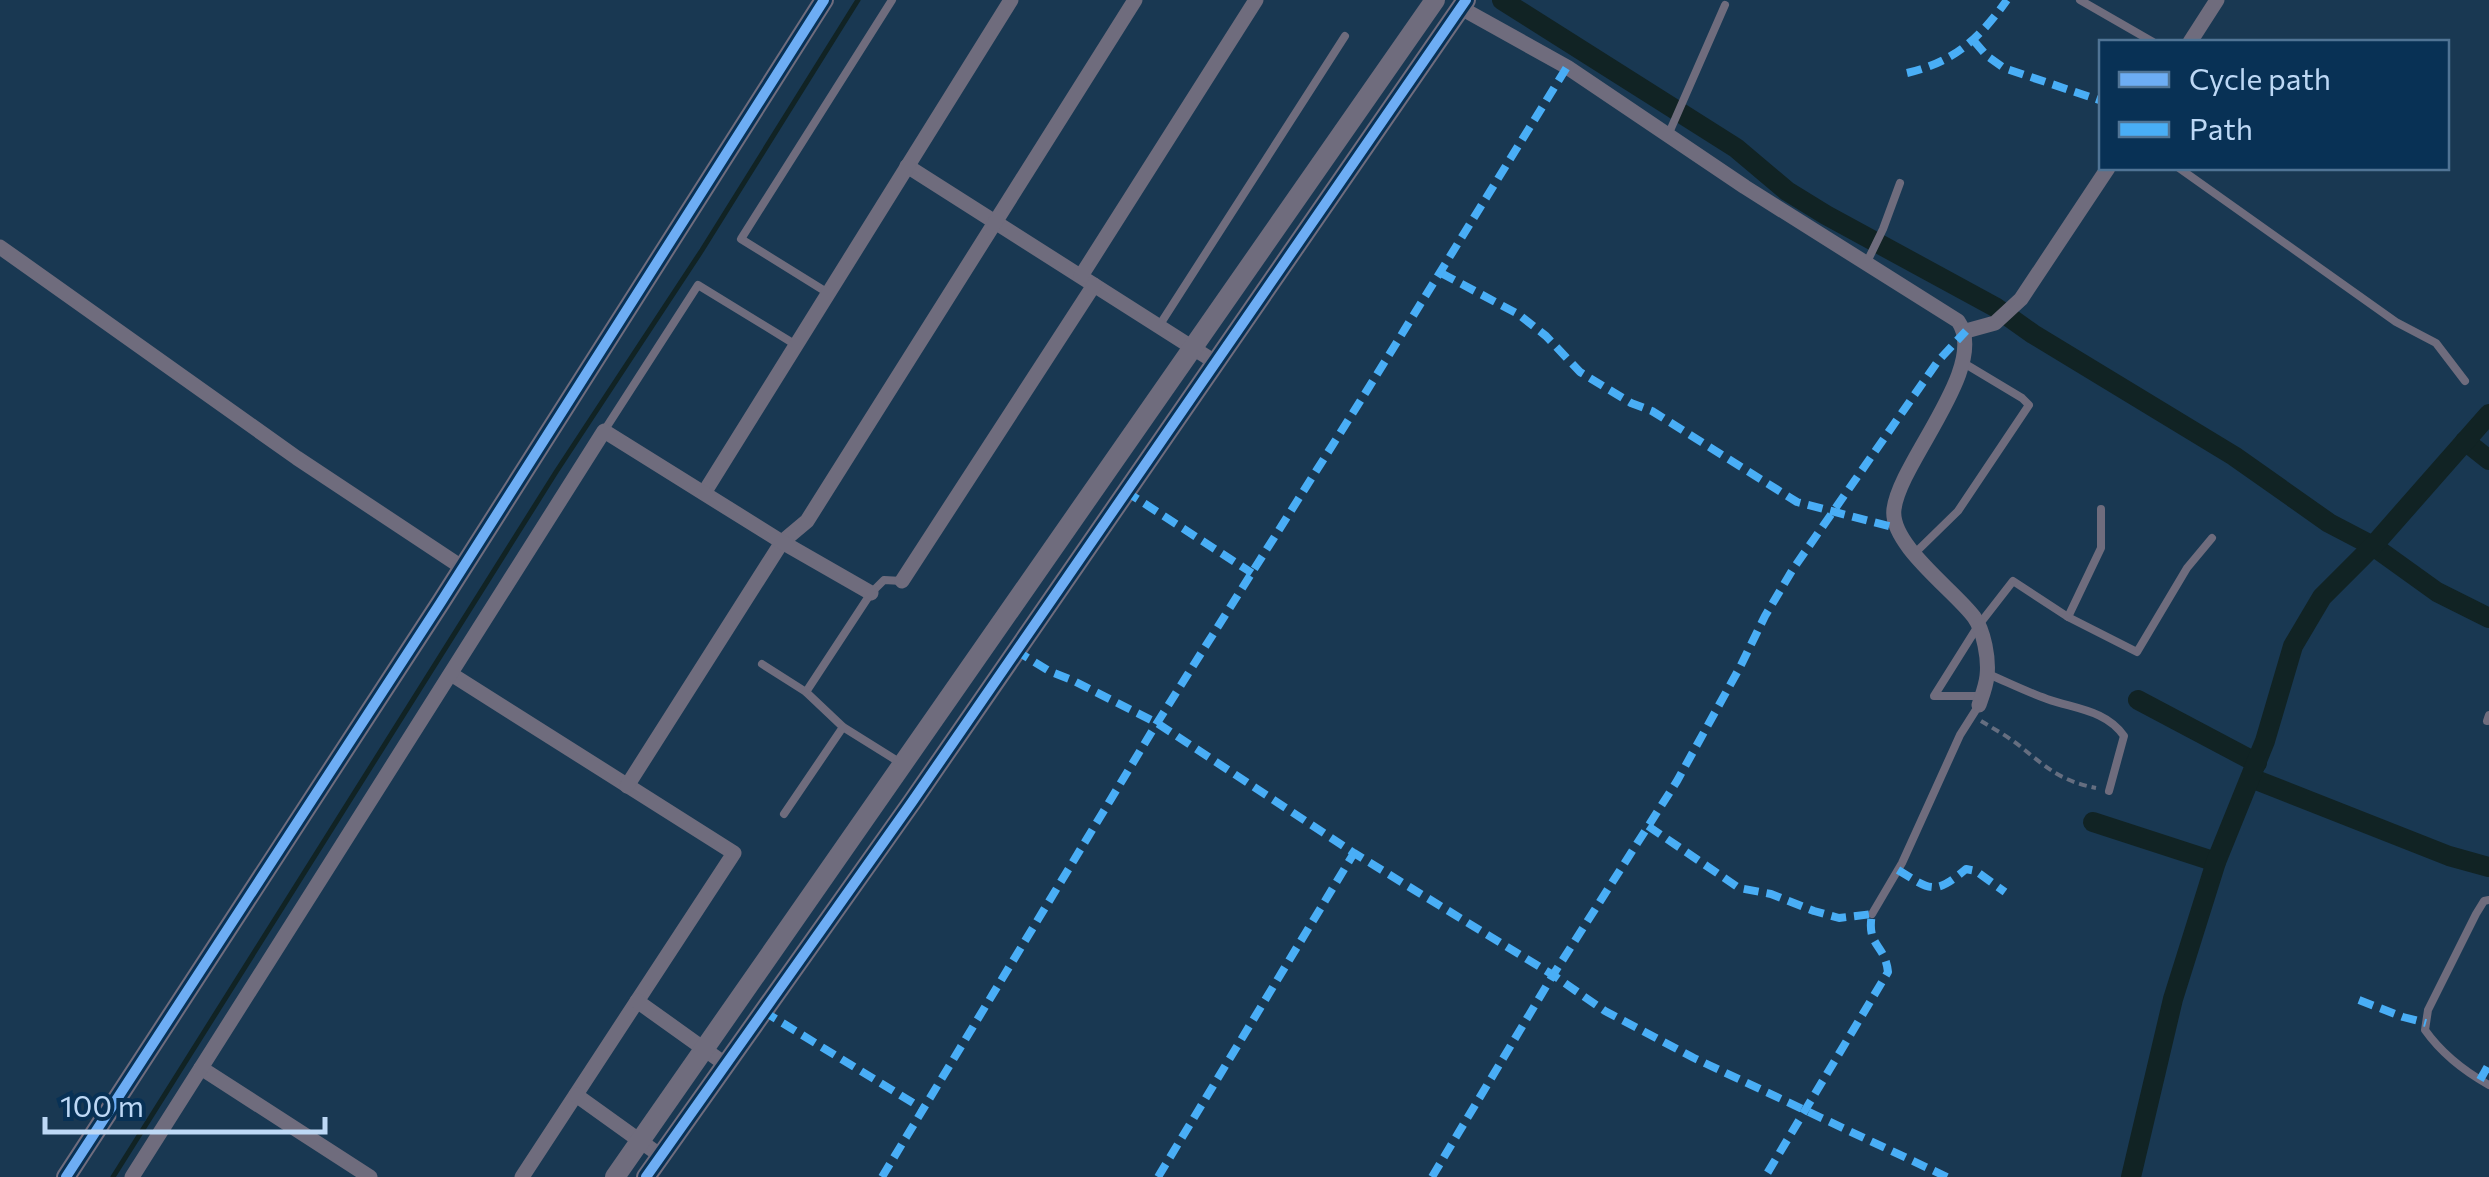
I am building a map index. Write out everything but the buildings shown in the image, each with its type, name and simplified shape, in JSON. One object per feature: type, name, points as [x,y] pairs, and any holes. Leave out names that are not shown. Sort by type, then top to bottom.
[{"type":"street","points":[[67,1177],[463,568],[824,0]]},
{"type":"street","points":[[704,493],[1011,0]]},
{"type":"street","points":[[627,786],[782,542],[807,521],[1135,0]]},
{"type":"street","points":[[902,581],[1256,0]]},
{"type":"street","points":[[2191,40],[2217,0]]},
{"type":"street","points":[[616,1177],[1432,1],[1464,4],[1670,128],[1745,187],[1870,257],[1958,321],[1966,332],[1966,352],[1953,388],[1898,493],[1893,513],[1896,528],[1914,553],[1976,620],[1984,642],[1988,674],[1978,706]]},
{"type":"street","points":[[646,1177],[1464,4]]},
{"type":"street","points":[[907,166],[1215,362]]},
{"type":"street","points":[[1966,332],[1995,323],[2021,299],[2107,170]]},
{"type":"street","points":[[0,247],[297,458],[463,568]]},
{"type":"street","points":[[132,1177],[604,431],[782,542],[871,592]]},
{"type":"street","points":[[451,674],[734,854],[522,1177]]},
{"type":"street","points":[[902,764],[926,780]]},
{"type":"street","points":[[637,1001],[726,1064]]},
{"type":"street","points":[[201,1068],[370,1177]]},
{"type":"street","points":[[576,1095],[661,1156]]},
{"type":"lane","points":[[828,293],[741,239],[892,0]]},
{"type":"lane","points":[[2080,0],[2150,40]]},
{"type":"lane","points":[[1670,128],[1724,4]]},
{"type":"lane","points":[[1159,326],[1345,36]]},
{"type":"lane","points":[[2182,170],[2396,322],[2436,343],[2465,381]]},
{"type":"lane","points":[[1870,257],[1900,183]]},
{"type":"lane","points":[[604,431],[698,285],[796,346]]},
{"type":"lane","points":[[1914,553],[1958,511],[2029,406],[1962,362]]},
{"type":"lane","points":[[2068,616],[2101,548],[2101,509]]},
{"type":"lane","points":[[1872,914],[1928,812],[1948,762],[1978,706],[1934,696],[1978,626],[2013,581],[2068,616],[2137,652],[2187,568],[2212,538]]},
{"type":"lane","points":[[806,692],[871,592],[884,580],[902,581]]},
{"type":"lane","points":[[762,664],[806,692],[843,727],[902,764]]},
{"type":"lane","points":[[1988,674],[2044,698],[2098,714],[2115,724],[2124,736],[2109,790]]},
{"type":"lane","points":[[784,814],[843,727]]},
{"type":"lane","points":[[2489,900],[2476,914],[2428,1010],[2425,1030],[2438,1048],[2489,1085]]},
{"type":"path","points":[[1978,706],[2042,766],[2077,784],[2109,790]]},
{"type":"waterway","points":[[113,1177],[858,0]]},
{"type":"waterway","points":[[1502,0],[1736,148],[1787,191],[1995,307],[2234,456],[2437,592],[2489,618]]},
{"type":"waterway","points":[[2131,1177],[2173,999],[2216,862],[2265,741],[2293,646],[2322,597],[2373,546],[2489,414]]},
{"type":"waterway","points":[[2465,441],[2489,460]]},
{"type":"waterway","points":[[2138,700],[2257,763]]},
{"type":"waterway","points":[[2251,778],[2449,856],[2489,867]]},
{"type":"waterway","points":[[2093,822],[2216,862]]},
{"type":"marked path","points":[[1907,73],[1939,62],[1964,47],[2007,0]]},
{"type":"marked path","points":[[1974,41],[2004,68],[2099,100]]},
{"type":"marked path","points":[[882,1177],[1157,723],[1567,67]]},
{"type":"marked path","points":[[1441,273],[1518,314],[1546,336],[1580,372],[1652,411],[1797,502],[1896,528]]},
{"type":"marked path","points":[[1432,1177],[1553,975],[1677,781],[1793,569],[1938,361],[1966,331]]},
{"type":"marked path","points":[[1125,491],[1252,573]]},
{"type":"marked path","points":[[1015,650],[1049,671],[1157,723],[1605,1011],[1694,1058],[1947,1177]]},
{"type":"marked path","points":[[1648,826],[1739,888],[1771,894],[1839,918],[1872,914],[1872,933],[1888,972],[1765,1177]]},
{"type":"marked path","points":[[1158,1177],[1354,853]]},
{"type":"marked path","points":[[1898,870],[1932,887],[1947,883],[1966,869],[1976,871],[2005,892]]},
{"type":"marked path","points":[[2359,1000],[2426,1023]]},
{"type":"marked path","points":[[763,1011],[923,1109]]},
{"type":"marked path","points":[[2480,1080],[2489,1064]]},
{"type":"cycle path","points":[[66,1177],[441,602],[824,0]]},
{"type":"cycle path","points":[[646,1177],[912,802],[1466,0]]}]
